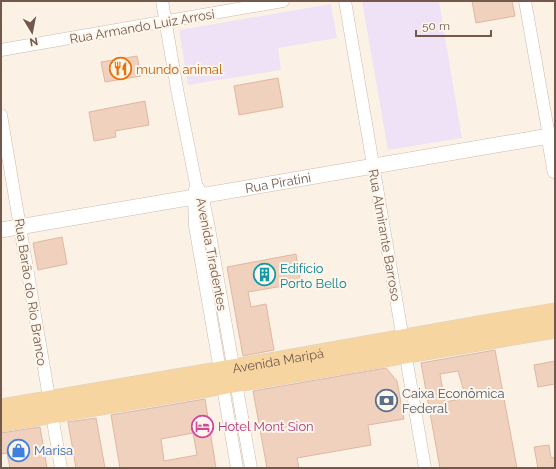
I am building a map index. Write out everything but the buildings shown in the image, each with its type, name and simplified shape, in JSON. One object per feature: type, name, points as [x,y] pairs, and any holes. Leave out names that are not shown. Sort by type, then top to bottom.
[{"type":"main road","name":"Avenida Maripá","points":[[1,423],[27,411],[404,347],[555,312]]},
{"type":"main road","name":"Avenida Maripá","points":[[428,342],[555,329]]},
{"type":"main road","name":"Avenida Maripá","points":[[1,408],[27,411]]},
{"type":"street","points":[[162,1],[197,192]]},
{"type":"street","name":"Rua Armando Luiz Arrosi","points":[[1,50],[283,1]]},
{"type":"street","name":"Rua Almirante Barroso","points":[[345,1],[425,468]]},
{"type":"street","points":[[525,1],[552,135],[555,172]]},
{"type":"street","name":"Rua Barão do Rio Branco","points":[[1,115],[50,407],[62,468]]},
{"type":"street","name":"Rua Piratini","points":[[1,230],[197,192],[373,166],[552,135]]},
{"type":"street","name":"Avenida Tiradentes","points":[[197,192],[208,223],[229,343],[228,415],[238,468]]},
{"type":"street","name":"Avenida Tiradentes","points":[[197,192],[195,226],[216,345],[241,413],[251,468]]},
{"type":"street","points":[[195,226],[201,221],[208,223]]},
{"type":"street","points":[[216,345],[221,349],[229,343]]},
{"type":"street","points":[[228,415],[230,407],[233,406],[239,408],[241,413]]},
{"type":"shaded area","points":[[362,1],[439,1],[462,138],[388,150]]},
{"type":"shaded area","points":[[331,4],[337,38],[278,48],[281,70],[188,85],[179,30]]},
{"type":"place","name":"mundo animal","points":[[121,69]]},
{"type":"place","name":"Edifício Porto Bello","points":[[264,275]]},
{"type":"place","name":"Caixa Econômica Federal","points":[[386,400]]},
{"type":"place","name":"Hotel Mont Sion","points":[[203,426]]},
{"type":"place","name":"Marisa","points":[[19,450]]}]
